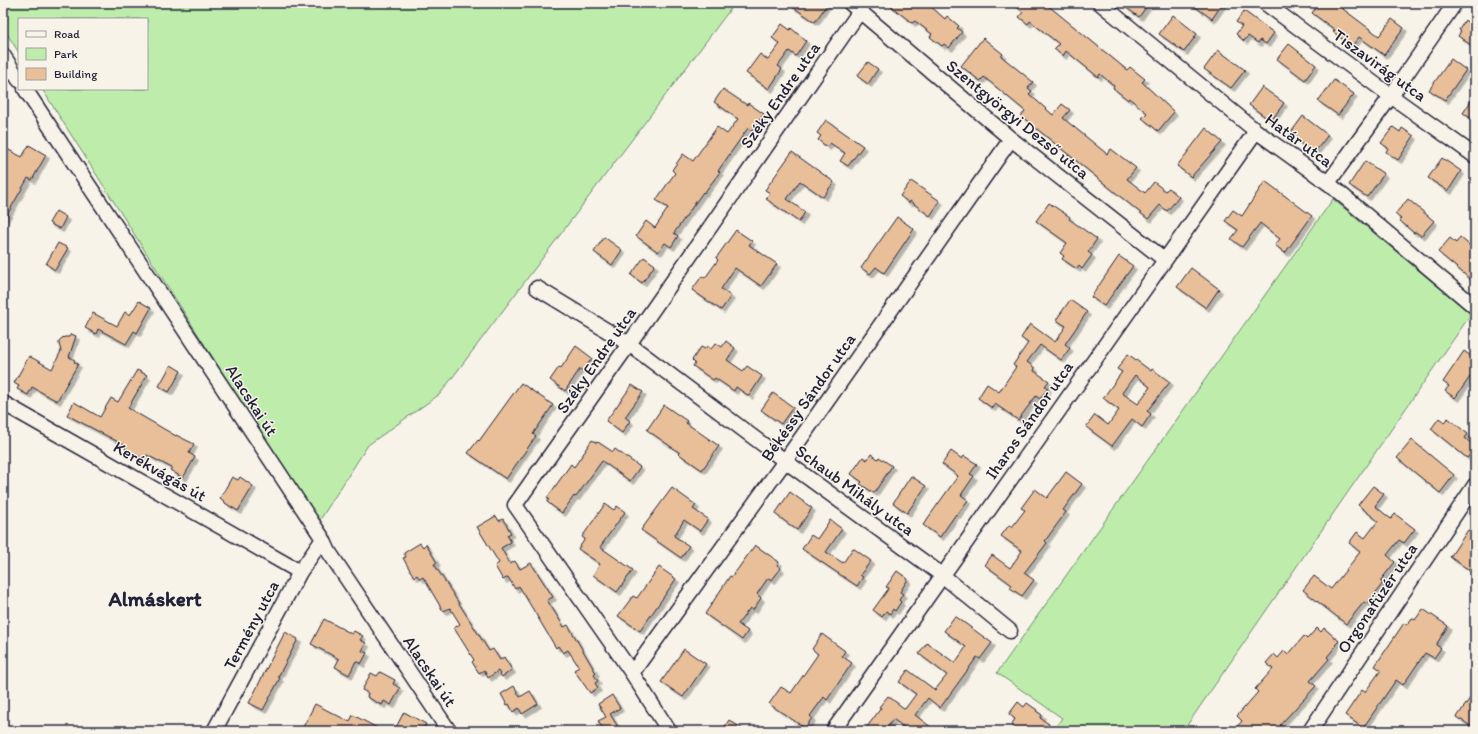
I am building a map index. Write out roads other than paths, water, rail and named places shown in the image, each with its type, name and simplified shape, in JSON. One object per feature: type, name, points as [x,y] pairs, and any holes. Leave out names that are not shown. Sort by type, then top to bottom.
[{"type":"street","name":"Határ utca","points":[[1100,3],[1256,131],[1328,183],[1475,307]]},
{"type":"street","name":"Tiszavirág utca","points":[[1265,3],[1475,156]]},
{"type":"street","points":[[1328,183],[1391,96],[1455,3]]},
{"type":"street","name":"Szentgyörgyi Dezső utca","points":[[855,7],[1011,139],[1165,260]]},
{"type":"street","name":"Széky Endre utca","points":[[669,731],[632,673],[515,505],[630,344],[855,7]]},
{"type":"street","points":[[3,55],[18,78]]},
{"type":"street","name":"Alacskai út","points":[[26,90],[323,540],[329,552],[449,731]]},
{"type":"street","name":"Iharos Sándor utca","points":[[833,731],[1256,131]]},
{"type":"street","name":"Békéssy Sándor utca","points":[[632,673],[785,461],[1011,139]]},
{"type":"street","name":"Schaub Mihály utca","points":[[537,288],[630,344],[785,461],[942,576],[1010,631]]},
{"type":"street","name":"Kerékvágás út","points":[[3,403],[300,572]]},
{"type":"street","name":"Orgonafüzér utca","points":[[1310,731],[1475,485]]},
{"type":"street","name":"Termény utca","points":[[214,731],[300,572],[323,540]]},
{"type":"district","name":"Almáskert","points":[[155,599]]}]
